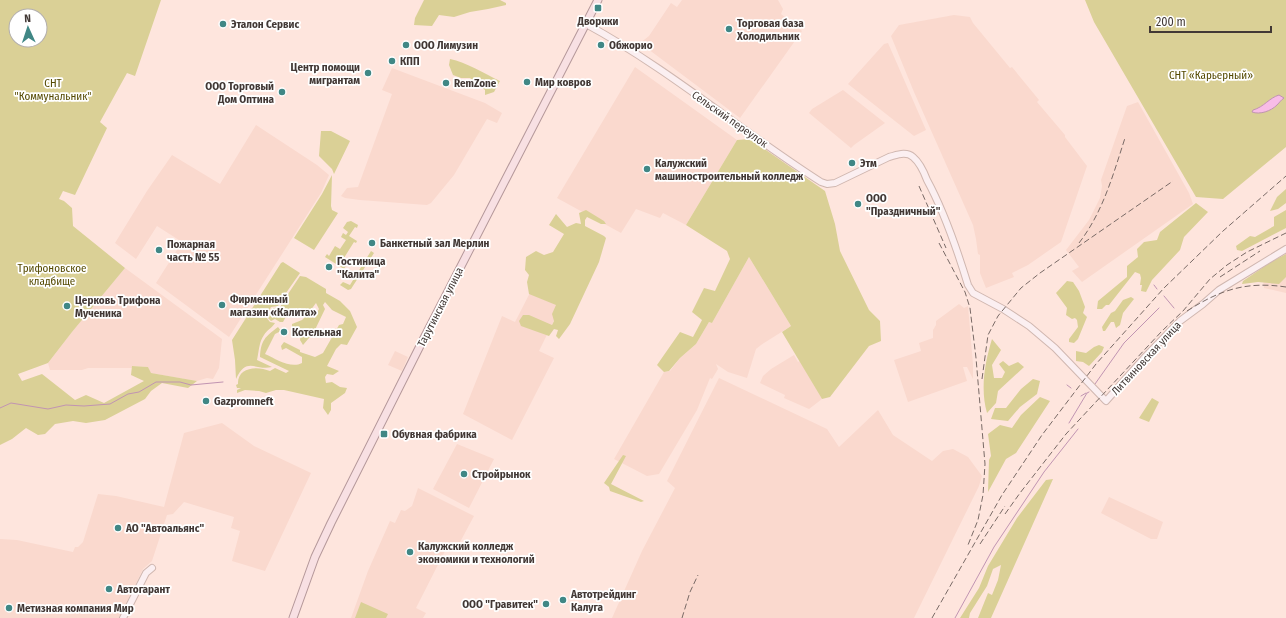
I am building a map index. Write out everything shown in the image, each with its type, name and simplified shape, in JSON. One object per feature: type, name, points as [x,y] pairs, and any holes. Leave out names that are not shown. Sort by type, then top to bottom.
[{"type":"main road","name":"Тарутинская улица","points":[[293,618],[315,557],[331,523],[425,336],[598,0]]},
{"type":"street","name":"Сельский переулок","points":[[586,24],[649,63],[820,182],[827,184],[835,183],[898,154],[912,156],[918,162],[938,200],[947,221],[968,285],[973,293],[1003,309],[1029,326],[1065,357],[1106,401]]},
{"type":"street","name":"Литвиновская улица","points":[[1106,401],[1180,321],[1219,290],[1286,249]]},
{"type":"street","points":[[123,618],[146,573],[152,568]]},
{"type":"shaded area","points":[[682,0],[778,0],[783,9],[781,14],[802,31],[740,118],[640,43],[649,36],[671,3],[677,7]]},
{"type":"shaded area","points":[[954,15],[970,17],[973,23],[1010,68],[1012,67],[1039,100],[1037,102],[1065,135],[1087,166],[1061,242],[1028,265],[1012,273],[1014,277],[986,288],[980,273],[980,255],[978,254],[973,225],[891,36],[899,25]]},
{"type":"shaded area","points":[[888,43],[926,130],[914,136],[848,84],[884,44]]},
{"type":"shaded area","name":"Калужский машиностроительный колледж","points":[[635,67],[737,140],[686,225],[663,213],[660,218],[636,209],[621,233],[557,198]]},
{"type":"shaded area","points":[[392,68],[485,103],[502,113],[497,123],[487,119],[454,175],[431,203],[427,205],[360,200],[341,196],[347,188],[358,187],[392,94],[382,90]]},
{"type":"shaded area","points":[[843,90],[885,123],[851,148],[809,113],[812,109]]},
{"type":"shaded area","points":[[1279,95],[1284,98],[1272,109],[1262,113],[1252,112],[1272,98]]},
{"type":"shaded area","points":[[1138,102],[1189,193],[1193,204],[1082,282],[1072,271],[1079,267],[1066,250],[1089,220],[1100,198],[1102,186],[1101,180],[1127,106]]},
{"type":"shaded area","points":[[256,125],[317,165],[329,175],[321,193],[229,337],[156,283],[182,242],[157,226],[136,259],[115,243],[147,191],[172,155],[220,184]]},
{"type":"shaded area","points":[[749,257],[791,326],[756,349],[747,378],[728,372],[716,364],[718,369],[712,379],[710,378],[697,410],[659,474],[647,476],[614,459],[664,372],[670,371],[680,358],[696,344],[709,322],[712,323]]},
{"type":"shaded area","points":[[1286,259],[1286,293],[1264,288],[1263,280]]},
{"type":"shaded area","points":[[125,268],[222,339],[219,368],[213,379],[207,378],[197,381],[150,373],[148,367],[132,366],[132,368],[50,370],[48,363]]},
{"type":"shaded area","points":[[534,285],[564,300],[539,351],[554,358],[512,440],[463,414],[502,316],[515,322]]},
{"type":"shaded area","points":[[959,304],[964,308],[968,306],[973,379],[967,367],[963,367],[967,381],[908,402],[894,360],[921,351],[919,343],[933,338],[933,330],[936,325],[936,321]]},
{"type":"shaded area","points":[[395,351],[408,357],[402,371],[388,365]]},
{"type":"shaded area","points":[[794,355],[798,362],[800,361],[822,399],[809,409],[784,398],[785,395],[760,383],[763,376],[771,369]]},
{"type":"shaded area","points":[[719,378],[827,429],[839,447],[878,410],[893,435],[932,461],[943,451],[953,449],[968,457],[982,476],[979,486],[914,618],[612,618],[642,551],[675,488],[667,481]]},
{"type":"shaded area","points":[[222,423],[254,446],[311,473],[265,571],[232,561],[240,531],[231,528],[234,517],[184,502],[173,514],[167,515],[152,561],[143,569],[119,618],[0,618],[0,539],[17,540],[73,552],[75,547],[78,547],[83,542],[98,494],[116,496],[164,507],[184,433]]},
{"type":"shaded area","name":"Стройрынок","points":[[457,444],[494,459],[469,508],[433,489]]},
{"type":"shaded area","name":"Калужский колледж экономики и технологий","points":[[418,488],[474,516],[459,544],[454,542],[451,548],[447,547],[416,608],[426,613],[423,618],[351,618],[368,571],[390,521],[395,523],[401,510],[405,511],[412,506]]},
{"type":"shaded area","points":[[1109,497],[1163,522],[1157,539],[1151,539],[1101,513]]},
{"type":"green space","points":[[0,0],[161,0],[135,76],[127,73],[100,122],[107,128],[75,195],[63,191],[59,199],[64,201],[72,208],[73,226],[125,268],[48,363],[18,374],[22,381],[42,374],[75,400],[86,395],[104,403],[144,381],[131,375],[132,366],[148,367],[151,373],[197,381],[188,388],[162,383],[151,391],[145,399],[105,420],[86,423],[73,421],[55,424],[45,434],[38,435],[26,428],[12,439],[0,445]]},
{"type":"green space","points":[[424,0],[500,0],[506,3],[506,5],[470,12],[454,17],[439,15],[432,26],[414,25],[415,18]]},
{"type":"green space","name":"СНТ «Карьерный»","points":[[1085,0],[1286,0],[1286,147],[1223,199],[1196,197],[1094,22]]},
{"type":"green space","points":[[450,59],[469,65],[500,81],[494,92],[485,95],[485,90],[470,78],[461,78],[453,75],[449,65]]},
{"type":"green space","points":[[321,131],[331,131],[350,141],[334,174],[332,169],[319,156]]},
{"type":"green space","points":[[750,139],[825,191],[835,224],[840,251],[869,310],[880,321],[881,341],[869,346],[830,397],[822,399],[782,332],[791,326],[749,257],[712,323],[709,322],[696,344],[680,358],[669,371],[664,372],[657,365],[680,332],[693,337],[702,320],[692,312],[704,288],[715,291],[730,259],[727,251],[686,225],[737,140]]},
{"type":"green space","points":[[332,175],[331,206],[332,210],[338,213],[314,250],[294,238],[322,194]]},
{"type":"green space","points":[[1286,189],[1286,203],[1278,209],[1270,211],[1277,197]]},
{"type":"green space","points":[[1196,203],[1208,212],[1184,237],[1180,250],[1152,280],[1146,292],[1141,291],[1142,285],[1140,285],[1140,274],[1135,272],[1109,305],[1106,305],[1102,309],[1097,309],[1098,301],[1127,277],[1127,266],[1138,257],[1137,249],[1144,242],[1157,240],[1160,232]]},
{"type":"green space","points":[[586,210],[604,221],[606,224],[601,224],[587,217],[585,220],[585,226],[606,238],[599,262],[570,324],[559,339],[556,336],[558,330],[554,329],[549,336],[521,326],[519,321],[523,315],[529,315],[552,325],[554,321],[552,314],[556,305],[529,294],[527,282],[529,275],[525,270],[526,257],[536,251],[544,255],[553,252],[564,234],[549,225],[556,214],[567,227],[576,223],[581,224],[579,213]]},
{"type":"green space","points":[[1286,210],[1286,228],[1242,251],[1237,250],[1236,246],[1250,236],[1255,237],[1274,226],[1274,217]]},
{"type":"green space","points":[[351,221],[358,225],[349,236],[357,241],[356,243],[354,242],[342,261],[347,264],[344,269],[325,257],[327,254],[329,256],[335,246],[340,249],[346,240],[341,237],[343,233],[346,235],[348,232],[343,228],[347,222]]},
{"type":"green space","points":[[371,251],[374,253],[351,289],[348,290],[340,285],[343,282],[350,285]]},
{"type":"green space","points":[[1286,254],[1286,277],[1279,284],[1258,282],[1242,284],[1243,281],[1271,262]]},
{"type":"green space","points":[[283,262],[300,273],[286,293],[286,297],[284,296],[278,306],[271,307],[266,317],[270,322],[275,323],[262,338],[257,360],[272,367],[266,368],[248,366],[240,372],[236,379],[232,340]]},
{"type":"green space","points":[[300,276],[306,277],[326,289],[326,293],[340,301],[350,311],[357,327],[347,345],[341,344],[336,349],[327,366],[339,371],[333,375],[327,374],[325,377],[326,383],[332,382],[340,387],[347,388],[345,393],[331,403],[331,410],[328,415],[323,408],[324,399],[284,390],[276,390],[266,393],[245,390],[237,393],[237,390],[241,388],[237,388],[236,385],[238,384],[241,374],[248,369],[259,368],[270,371],[275,368],[286,373],[289,371],[260,357],[264,339],[278,327],[281,331],[275,334],[265,354],[284,363],[298,365],[302,363],[302,357],[286,348],[282,350],[281,346],[284,342],[300,350],[300,352],[315,357],[323,353],[339,325],[343,324],[346,317],[332,310],[325,302],[323,305],[325,309],[312,336],[303,345],[300,340],[301,333],[292,330],[292,324],[302,320],[308,314],[314,318],[319,309],[316,303],[310,311],[301,316],[297,308],[288,313],[283,322],[275,319],[271,321],[268,318],[272,308],[279,310],[284,299],[288,300],[288,294]]},
{"type":"green space","points":[[1067,281],[1073,282],[1079,291],[1085,307],[1083,313],[1087,317],[1078,339],[1074,343],[1069,342],[1069,339],[1078,327],[1077,320],[1066,315],[1067,308],[1056,293]]},
{"type":"green space","points":[[1131,297],[1134,299],[1123,313],[1120,325],[1116,328],[1114,322],[1111,322],[1105,331],[1103,331],[1102,327],[1111,313],[1115,311],[1123,300]]},
{"type":"green space","points":[[992,339],[1001,350],[992,365],[994,378],[1002,378],[1005,372],[999,364],[1003,361],[1009,366],[1018,362],[1024,367],[998,391],[996,403],[987,413],[984,395],[984,376]]},
{"type":"green space","points":[[1099,345],[1104,347],[1102,352],[1089,366],[1083,362],[1076,361],[1076,351],[1086,353]]},
{"type":"green space","points":[[1033,379],[1040,381],[1037,394],[1020,407],[1008,421],[991,419],[995,408],[1006,408],[1021,389]]},
{"type":"green space","points":[[1040,397],[1050,401],[1016,453],[1006,459],[988,492],[989,460],[991,456],[988,434],[1000,425],[1012,428],[1021,415]]},
{"type":"green space","points":[[1152,398],[1159,402],[1149,422],[1139,418]]},
{"type":"green space","points":[[623,455],[626,456],[611,484],[644,501],[641,502],[610,491],[609,487],[604,483]]},
{"type":"green space","points":[[1053,479],[991,618],[978,618],[988,593],[992,595],[998,580],[1001,565],[993,569],[987,586],[970,613],[969,618],[960,618],[979,588],[988,566],[1017,518],[1046,480]]},
{"type":"green space","points":[[361,602],[388,614],[386,618],[355,618]]},
{"type":"waterway","points":[[1154,285],[1157,289]]},
{"type":"waterway","points":[[1164,296],[1174,308]]},
{"type":"waterway","points":[[1095,384],[1124,343],[1159,308]]},
{"type":"waterway","points":[[0,408],[11,403],[48,409],[66,405],[84,406],[110,404],[128,394],[139,392],[156,382],[180,382],[191,385],[223,382]]},
{"type":"waterway","points":[[1067,385],[1071,388]]},
{"type":"waterway","points":[[1069,423],[1089,392]]},
{"type":"waterway","points":[[1081,396],[1086,393]]},
{"type":"waterway","points":[[955,618],[994,547],[1044,472],[1078,429]]},
{"type":"railway","points":[[1079,243],[1095,219],[1101,206],[1112,179],[1125,138]]},
{"type":"railway","points":[[932,618],[1002,495],[1042,435],[1096,364],[1164,288],[1223,231],[1286,176]]},
{"type":"railway","points":[[982,379],[988,335],[998,316],[1021,288],[1040,273],[1173,181]]},
{"type":"railway","points":[[919,186],[946,248]]},
{"type":"railway","points":[[1005,514],[1066,434],[1162,331],[1183,311],[1210,279],[1227,265],[1247,252],[1286,233]]},
{"type":"railway","points":[[939,243],[965,292],[970,308],[976,358],[985,464],[983,495],[978,520],[968,545]]},
{"type":"railway","points":[[1220,277],[1260,251]]},
{"type":"railway","points":[[1187,311],[1222,293],[1246,286],[1272,285],[1286,287]]},
{"type":"railway","points":[[980,544],[1005,506]]},
{"type":"railway","points":[[682,618],[690,592],[698,575]]},
{"type":"place","name":"Дворики","points":[[598,8]]},
{"type":"place","name":"Эталон Сервис","points":[[223,24]]},
{"type":"place","name":"Торговая база Холодильник","points":[[729,29]]},
{"type":"place","name":"ООО Лимузин","points":[[406,45]]},
{"type":"place","name":"Обжорио","points":[[601,45]]},
{"type":"place","name":"КПП","points":[[392,61]]},
{"type":"place","name":"Центр помощи мигрантам","points":[[368,73]]},
{"type":"place","name":"Мир ковров","points":[[527,82]]},
{"type":"place","name":"RemZone","points":[[446,83]]},
{"type":"place","name":"ООО Торговый Дом Оптина","points":[[282,92]]},
{"type":"place","name":"Этм","points":[[852,163]]},
{"type":"place","name":"Калужский машиностроительный колледж","points":[[647,169]]},
{"type":"place","name":"ООО \"Праздничный\"","points":[[858,204]]},
{"type":"place","name":"Банкетный зал Мерлин","points":[[372,243]]},
{"type":"place","name":"Пожарная часть № 55","points":[[159,250]]},
{"type":"place","name":"Гостиница \"Калита\"","points":[[329,267]]},
{"type":"place","name":"Фирменный магазин «Калита»","points":[[222,305]]},
{"type":"place","name":"Церковь Трифона Мученика","points":[[67,306]]},
{"type":"place","name":"Котельная","points":[[284,332]]},
{"type":"place","name":"Gazpromneft","points":[[206,401]]},
{"type":"place","name":"Обувная фабрика","points":[[384,434]]},
{"type":"place","name":"Стройрынок","points":[[464,474]]},
{"type":"place","name":"АО \"Автоальянс\"","points":[[118,528]]},
{"type":"place","name":"Калужский колледж экономики и технологий","points":[[410,552]]},
{"type":"place","name":"Автогарант","points":[[109,589]]},
{"type":"place","name":"Автотрейдинг Калуга","points":[[563,600]]},
{"type":"place","name":"ООО \"Гравитек\"","points":[[546,604]]},
{"type":"place","name":"Метизная компания Мир","points":[[9,608]]},
{"type":"park label","name":"СНТ \"Коммунальник\"","points":[[53,89]]},
{"type":"park label","name":"Трифоновское кладбище","points":[[52,274]]}]
